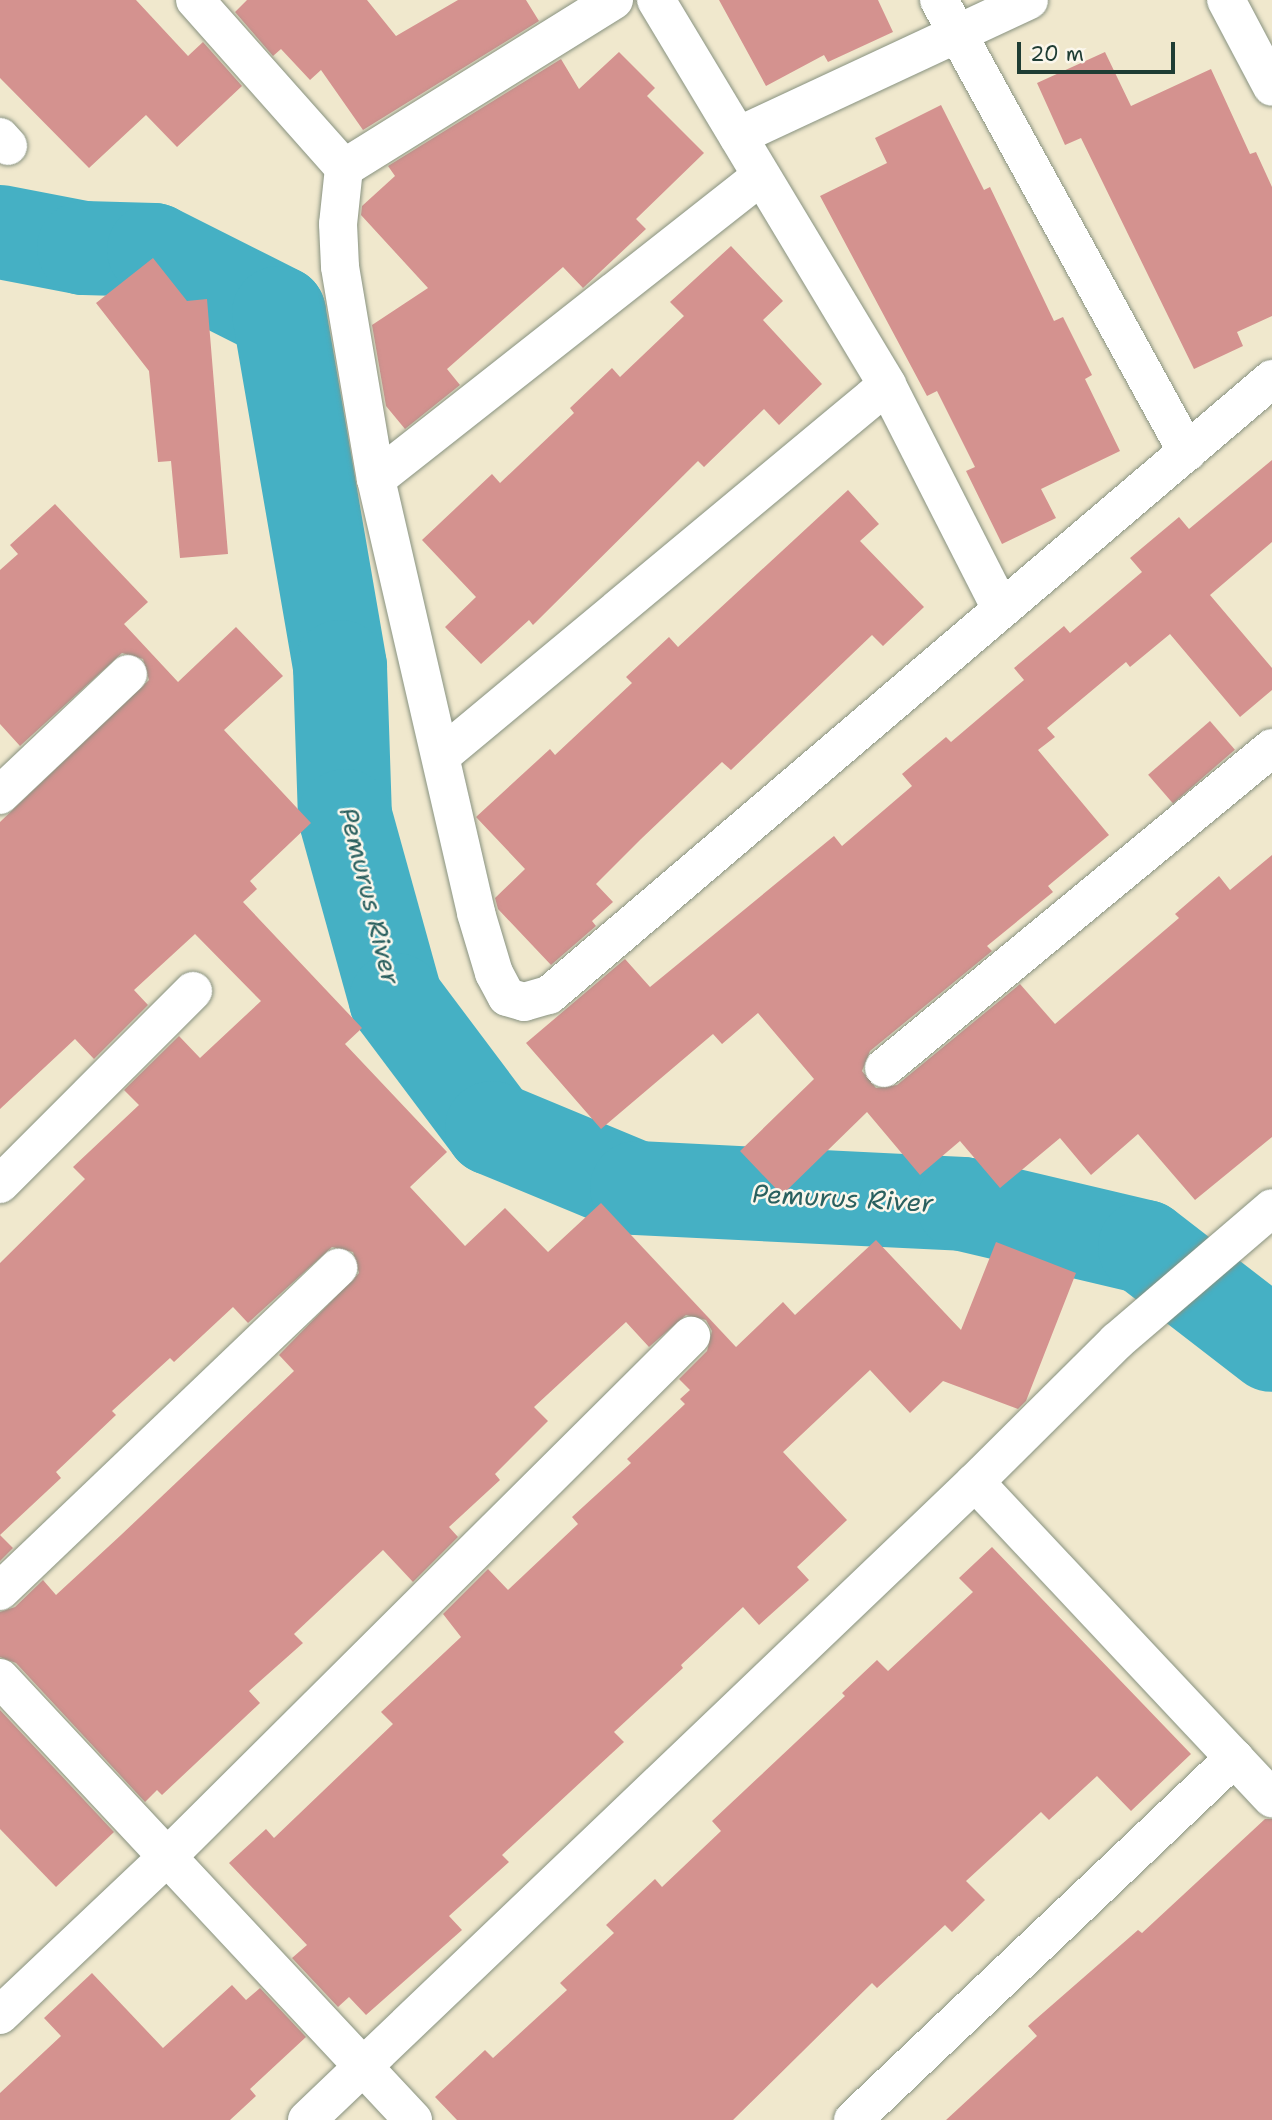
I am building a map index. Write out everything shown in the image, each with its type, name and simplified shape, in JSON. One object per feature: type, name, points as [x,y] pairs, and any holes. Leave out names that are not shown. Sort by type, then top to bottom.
[{"type":"street","points":[[195,0],[344,168],[338,224],[340,267],[376,479],[494,973],[507,997],[524,1002],[549,995],[1000,607],[1272,379]]},
{"type":"street","points":[[344,168],[614,0]]},
{"type":"street","points":[[656,0],[887,385],[1000,607]]},
{"type":"street","points":[[939,0],[1187,452]]},
{"type":"street","points":[[738,136],[1029,0]]},
{"type":"street","points":[[1226,0],[1272,87]]},
{"type":"street","points":[[376,479],[761,176]]},
{"type":"street","points":[[441,756],[887,385]]},
{"type":"street","points":[[0,795],[128,674]]},
{"type":"street","points":[[884,1068],[1272,748]]},
{"type":"street","points":[[0,1184],[193,991]]},
{"type":"street","points":[[307,2120],[975,1482],[1117,1340],[1272,1208]]},
{"type":"street","points":[[0,1591],[338,1268]]},
{"type":"street","points":[[0,2015],[165,1859],[691,1336]]},
{"type":"street","points":[[975,1482],[1272,1798]]},
{"type":"street","points":[[0,1678],[165,1859],[413,2120]]},
{"type":"street","points":[[853,2120],[1234,1758]]},
{"type":"building","points":[[0,0],[136,0],[188,56],[203,42],[242,86],[177,147],[146,115],[89,168],[0,78]]},
{"type":"building","points":[[247,0],[367,0],[396,36],[458,0],[526,0],[539,21],[363,130],[321,70],[310,80],[281,49],[273,56],[235,12]]},
{"type":"building","points":[[719,0],[878,0],[893,32],[828,62],[824,55],[766,86]]},
{"type":"building","points":[[619,52],[655,88],[647,96],[704,153],[636,219],[646,229],[583,288],[563,267],[447,369],[460,385],[405,429],[386,406],[372,325],[428,288],[361,215],[362,206],[395,176],[388,166],[561,59],[579,89]]},
{"type":"building","points":[[1105,52],[1131,106],[1211,69],[1250,154],[1256,152],[1272,187],[1272,316],[1237,332],[1243,346],[1194,369],[1081,138],[1065,145],[1037,83]]},
{"type":"building","points":[[941,105],[984,190],[990,187],[1054,321],[1063,317],[1092,375],[1085,379],[1120,451],[1041,489],[1056,518],[1002,544],[966,471],[975,467],[937,391],[927,396],[820,196],[887,163],[875,138]]},
{"type":"building","points":[[731,246],[783,301],[763,320],[822,384],[779,425],[764,409],[704,467],[698,461],[533,625],[529,620],[481,664],[445,627],[476,597],[422,540],[492,474],[500,483],[574,413],[570,408],[612,368],[620,377],[684,316],[670,302]]},
{"type":"building","points":[[153,258],[187,301],[207,299],[228,554],[180,558],[171,461],[158,462],[149,371],[96,303]]},
{"type":"building","points":[[1272,460],[1272,542],[1210,595],[1272,668],[1272,690],[1240,717],[1170,634],[1130,667],[1126,662],[1047,728],[1055,737],[1038,750],[1109,835],[1048,886],[1053,892],[987,946],[992,951],[870,1051],[862,1071],[876,1088],[897,1085],[1020,984],[1055,1024],[1179,918],[1175,914],[1219,876],[1230,890],[1272,855],[1272,1137],[1195,1200],[1138,1134],[1091,1175],[1060,1138],[1000,1188],[960,1141],[920,1175],[867,1112],[782,1195],[740,1151],[814,1079],[758,1013],[722,1044],[713,1034],[601,1129],[526,1043],[625,959],[650,987],[834,836],[842,846],[912,786],[902,774],[946,737],[951,742],[1024,680],[1014,668],[1064,626],[1070,633],[1142,572],[1130,558],[1179,517],[1189,529]]},
{"type":"building","points":[[848,490],[879,524],[860,541],[924,607],[883,646],[872,635],[731,770],[722,762],[641,839],[596,884],[613,902],[592,921],[596,926],[551,965],[498,909],[495,898],[525,869],[476,817],[550,749],[555,755],[632,683],[626,677],[669,637],[678,647]]},
{"type":"building","points":[[55,504],[148,602],[124,624],[178,682],[236,627],[283,676],[224,730],[311,823],[250,881],[257,889],[243,902],[362,1028],[345,1044],[447,1152],[410,1187],[465,1246],[505,1208],[548,1252],[601,1203],[736,1347],[783,1302],[795,1315],[876,1240],[961,1330],[996,1242],[1076,1273],[1026,1401],[1018,1409],[943,1381],[910,1413],[870,1370],[783,1452],[847,1520],[797,1567],[809,1580],[759,1625],[743,1607],[681,1665],[683,1668],[614,1732],[624,1742],[502,1855],[509,1862],[449,1916],[462,1930],[366,2015],[349,1997],[338,2007],[292,1958],[307,1945],[229,1863],[266,1829],[274,1838],[393,1724],[381,1712],[461,1637],[443,1614],[488,1569],[508,1590],[578,1524],[572,1517],[631,1463],[627,1459],[685,1404],[680,1399],[690,1390],[679,1379],[707,1351],[712,1331],[706,1320],[686,1315],[649,1347],[626,1322],[534,1407],[548,1421],[495,1474],[500,1480],[449,1527],[458,1537],[413,1582],[383,1550],[294,1634],[303,1643],[249,1691],[260,1703],[162,1795],[157,1790],[145,1802],[16,1663],[0,1657],[0,1612],[15,1607],[43,1580],[56,1595],[294,1371],[279,1355],[359,1273],[353,1252],[332,1247],[248,1323],[233,1307],[174,1362],[170,1358],[112,1411],[116,1415],[56,1472],[61,1478],[0,1535],[0,1263],[85,1179],[73,1167],[139,1105],[124,1090],[179,1036],[200,1058],[261,1001],[195,934],[134,990],[148,1005],[94,1059],[75,1039],[0,1109],[0,822],[149,680],[143,659],[122,653],[20,746],[0,724],[0,570],[18,554],[10,545]]},
{"type":"building","points":[[1210,721],[1235,750],[1173,803],[1148,775]]},
{"type":"building","points":[[0,1535],[13,1548],[0,1561]]},
{"type":"building","points":[[992,1547],[1191,1754],[1131,1811],[1097,1776],[1049,1820],[1041,1812],[966,1881],[985,1900],[952,1932],[945,1925],[877,1988],[872,1983],[733,2120],[457,2120],[435,2097],[485,2050],[493,2058],[567,1990],[560,1983],[614,1933],[606,1925],[655,1879],[662,1887],[721,1831],[712,1821],[845,1696],[842,1693],[877,1660],[888,1671],[973,1592],[959,1578]]},
{"type":"building","points":[[0,1710],[114,1832],[56,1887],[0,1829]]},
{"type":"building","points":[[1265,1819],[1272,1819],[1272,2120],[946,2120],[1037,2036],[1028,2026],[1138,1930],[1142,1933]]},
{"type":"building","points":[[92,1973],[163,2048],[232,1985],[246,2000],[260,1988],[306,2037],[250,2089],[256,2096],[230,2120],[0,2120],[0,2093],[61,2036],[44,2018]]},
{"type":"waterway","name":"Pemurus River","points":[[0,232],[84,248],[154,250],[279,313],[340,667],[345,816],[396,1000],[492,1128],[637,1188],[963,1204],[1145,1247],[1272,1345]]}]
